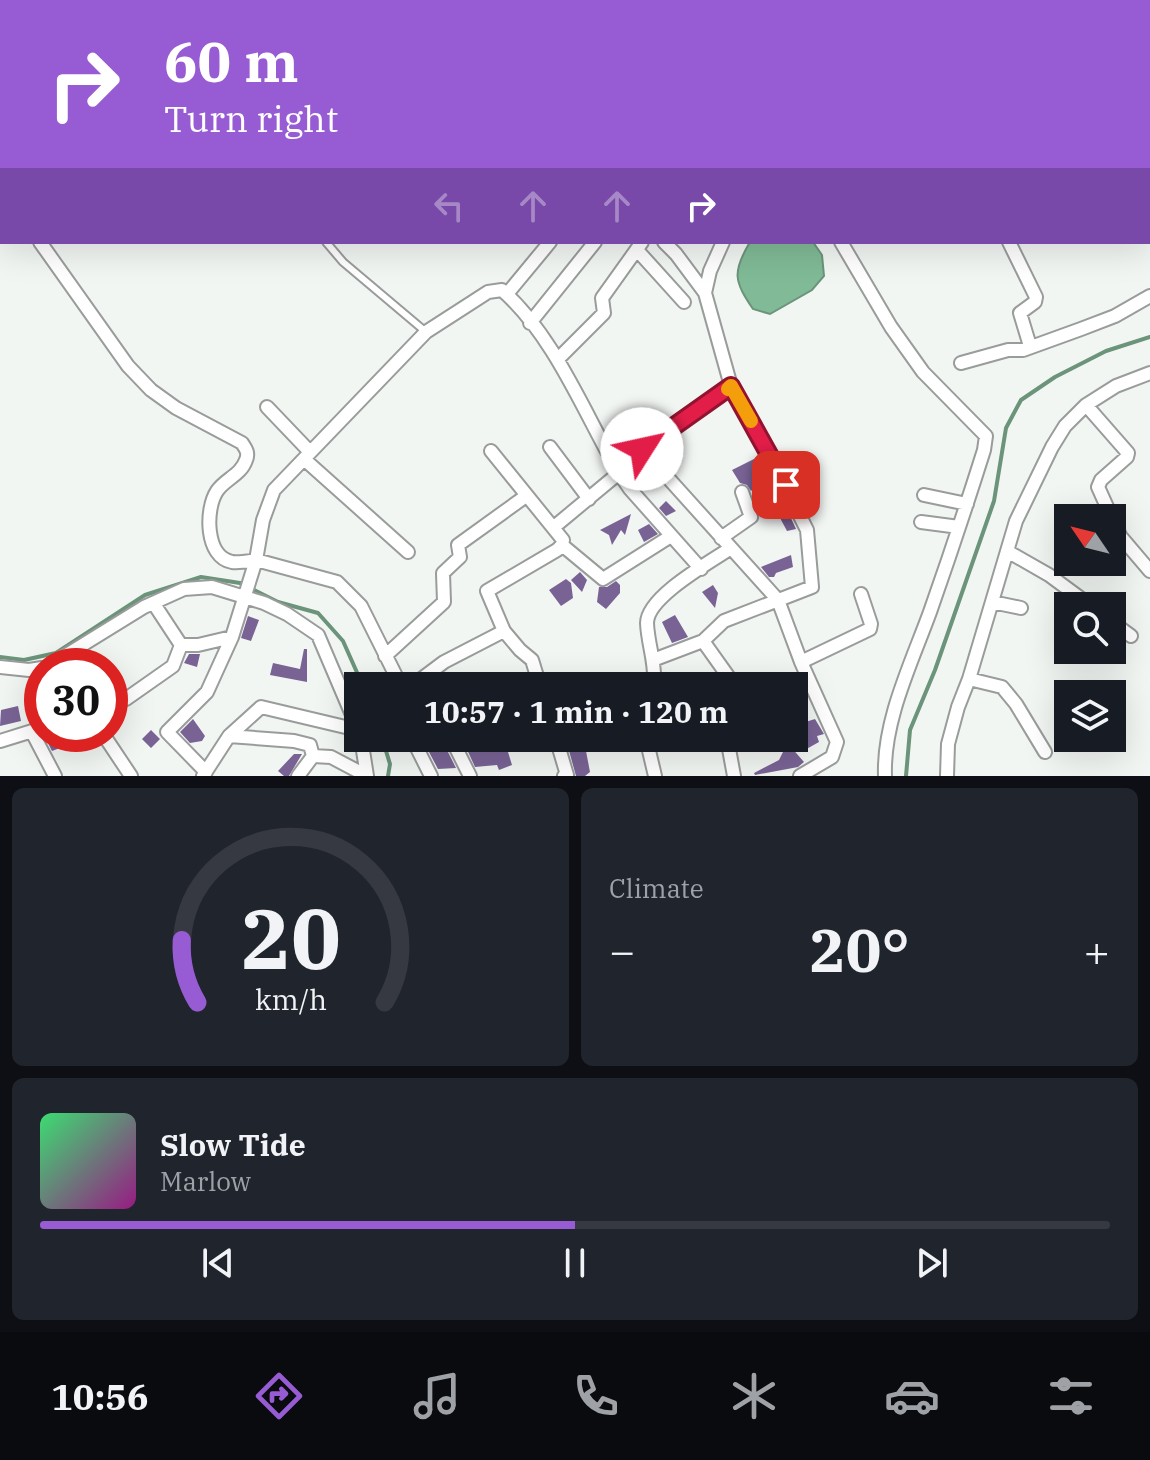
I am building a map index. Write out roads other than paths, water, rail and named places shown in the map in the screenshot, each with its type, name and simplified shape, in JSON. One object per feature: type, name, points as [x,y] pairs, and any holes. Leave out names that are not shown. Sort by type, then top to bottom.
[{"type":"street","points":[[41,244],[128,366],[151,390],[176,408],[242,443],[248,452],[246,462],[215,493],[211,504],[210,527],[215,549],[232,562],[256,560],[337,582],[361,606],[394,672]]},
{"type":"street","points":[[507,294],[548,244]]},
{"type":"street","points":[[530,323],[593,244]]},
{"type":"street","points":[[653,660],[703,641],[724,621],[812,587],[807,530],[731,386],[705,293],[666,244]]},
{"type":"street","points":[[705,293],[710,271],[722,244]]},
{"type":"street","points":[[842,244],[891,327],[923,372],[986,436],[967,504],[902,694],[889,721],[885,776]]},
{"type":"street","points":[[1010,244],[1036,297],[1035,302],[1020,313],[1030,346]]},
{"type":"street","points":[[558,359],[604,313],[602,298],[640,246],[684,302]]},
{"type":"street","points":[[344,726],[261,707],[229,736],[204,774],[167,732],[207,692],[232,637],[274,490],[426,332],[488,292],[498,289],[507,294],[558,359],[590,425],[619,473],[701,569]]},
{"type":"street","points":[[961,363],[1030,346],[1115,316],[1150,296]]},
{"type":"street","points":[[947,776],[948,744],[958,707],[1016,521],[1052,447],[1065,426],[1086,405],[1116,386],[1150,373]]},
{"type":"street","points":[[554,527],[619,473],[642,449],[731,386]]},
{"type":"street","points":[[1086,405],[1128,453],[1101,480],[1098,487],[1106,504]]},
{"type":"street","points":[[267,407],[307,455],[408,552]]},
{"type":"street","points":[[550,447],[589,499]]},
{"type":"street","points":[[642,449],[778,600],[801,662],[837,742],[832,757],[800,776]]},
{"type":"street","points":[[491,451],[554,527],[563,540],[562,545]]},
{"type":"street","points":[[721,538],[751,517],[742,492]]},
{"type":"street","points":[[924,495],[967,504]]},
{"type":"street","points":[[385,656],[444,602],[443,573],[460,557],[458,545],[526,496]]},
{"type":"street","points":[[921,522],[959,527]]},
{"type":"street","points":[[562,545],[603,579],[671,536]]},
{"type":"street","points":[[1126,543],[1150,571]]},
{"type":"street","points":[[536,672],[532,660],[504,631],[487,591],[562,545]]},
{"type":"street","points":[[655,672],[647,622],[651,609],[661,597],[731,548]]},
{"type":"street","points":[[1007,551],[1072,592]]},
{"type":"street","points":[[84,648],[144,607],[184,589],[212,587],[264,603],[318,635],[344,696]]},
{"type":"street","points":[[801,662],[870,629],[861,594]]},
{"type":"street","points":[[992,602],[1021,608]]},
{"type":"street","points":[[154,604],[181,645]]},
{"type":"street","points":[[431,672],[504,631]]},
{"type":"street","points":[[1126,632],[1131,636]]},
{"type":"street","points":[[181,645],[198,645],[232,637]]},
{"type":"street","points":[[703,641],[725,672]]},
{"type":"street","points":[[128,698],[173,666],[181,645]]},
{"type":"street","points":[[0,670],[24,670]]},
{"type":"street","points":[[969,679],[1002,687],[1045,752]]},
{"type":"street","points":[[0,741],[24,734]]},
{"type":"street","points":[[229,736],[294,741],[310,745],[313,756]]},
{"type":"street","points":[[46,752],[55,776]]},
{"type":"street","points":[[115,752],[131,776]]},
{"type":"street","points":[[313,756],[331,757],[347,771],[367,776],[363,752]]},
{"type":"street","points":[[419,752],[431,776]]},
{"type":"street","points":[[458,752],[470,776]]},
{"type":"street","points":[[560,752],[567,775],[564,776]]},
{"type":"street","points":[[649,752],[655,776]]},
{"type":"street","points":[[730,752],[734,776]]},
{"type":"street","points":[[298,776],[313,756]]},
{"type":"lane","points":[[328,244],[343,262],[426,332]]},
{"type":"waterway","points":[[906,776],[910,730],[935,670],[994,501],[1006,428],[1021,400],[1055,377],[1106,351],[1150,337]]},
{"type":"waterway","points":[[0,657],[24,660],[56,653],[145,595],[201,577],[240,583],[278,602],[318,613],[343,641],[357,672]]},
{"type":"waterway","points":[[386,752],[390,764],[388,776]]}]
